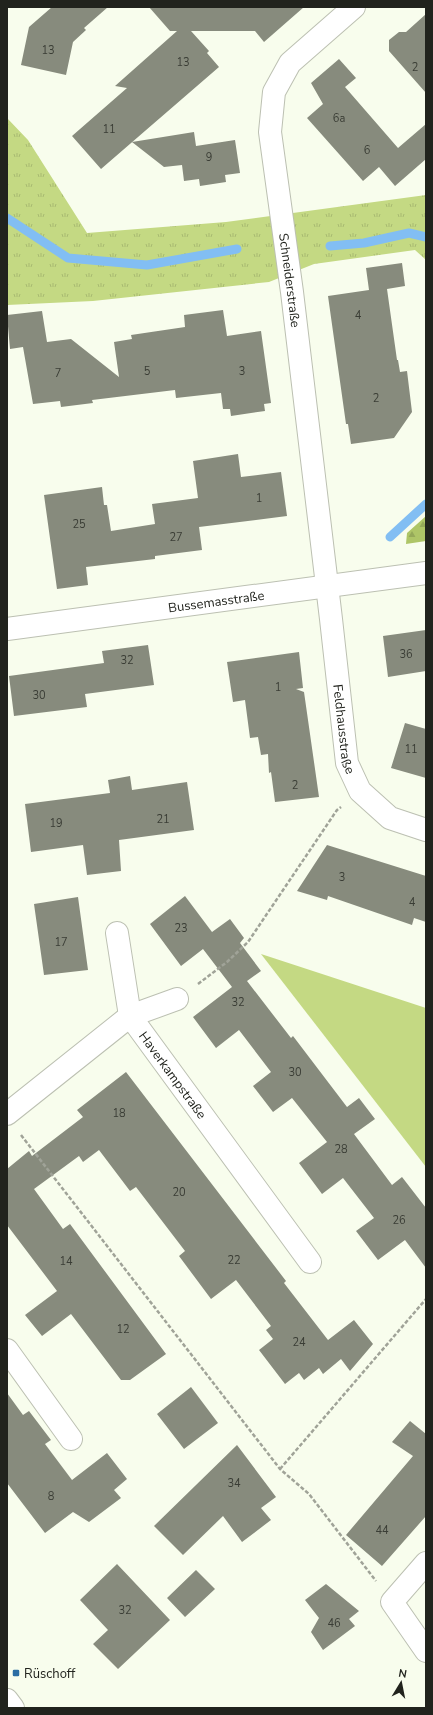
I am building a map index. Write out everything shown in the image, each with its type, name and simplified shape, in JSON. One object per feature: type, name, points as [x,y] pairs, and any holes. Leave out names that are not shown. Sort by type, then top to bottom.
[{"type":"street","name":"Schneiderstraße","points":[[327,586],[292,292],[270,132],[274,92],[290,63],[354,7]]},
{"type":"street","name":"Bussemasstraße","points":[[7,629],[426,573]]},
{"type":"street","name":"Feldhausstraße","points":[[327,586],[347,763],[360,792],[390,818],[426,830]]},
{"type":"street","points":[[117,933],[130,1016]]},
{"type":"street","points":[[12,1122],[130,1016],[177,999]]},
{"type":"street","name":"Haverkampstraße","points":[[130,1016],[310,1262]]},
{"type":"street","points":[[7,1350],[71,1438]]},
{"type":"street","points":[[426,1563],[392,1602],[426,1651]]},
{"type":"street","points":[[7,1700],[13,1708]]},
{"type":"path","points":[[177,999],[227,962],[248,942],[337,810],[360,792]]},
{"type":"path","points":[[12,1122],[280,1469],[309,1494],[392,1602]]},
{"type":"path","points":[[280,1469],[426,1299]]},
{"type":"green space","points":[[7,118],[28,140],[87,233],[226,222],[426,195],[426,260],[415,250],[314,264],[269,282],[93,301],[7,305]]},
{"type":"green space","points":[[426,516],[426,541],[406,544],[407,533]]},
{"type":"green space","points":[[261,954],[426,1008],[426,1167]]},
{"type":"building","points":[[52,7],[108,7],[84,28],[86,30],[73,42],[66,75],[21,65],[29,27]]},
{"type":"building","points":[[149,7],[304,7],[264,42],[255,31],[191,31],[209,51],[207,53],[219,67],[101,169],[72,136],[127,88],[115,86],[177,31],[170,31]]},
{"type":"building","points":[[426,14],[426,93],[389,51],[389,40],[399,32],[406,32]]},
{"type":"building","points":[[339,59],[356,78],[345,87],[398,148],[426,124],[426,159],[395,186],[379,167],[363,181],[307,118],[323,104],[311,83]]},
{"type":"building","points":[[194,132],[196,146],[235,140],[240,173],[225,175],[226,182],[200,186],[199,179],[184,181],[182,165],[164,167],[132,142]]},
{"type":"building","points":[[402,263],[405,286],[387,289],[397,360],[400,372],[407,371],[412,412],[394,438],[351,444],[348,424],[346,424],[328,296],[369,290],[366,268]]},
{"type":"building","points":[[223,310],[227,336],[261,331],[271,403],[264,404],[265,411],[231,416],[230,409],[223,409],[221,393],[176,398],[175,390],[92,400],[93,403],[61,407],[60,401],[33,404],[23,347],[10,349],[7,315],[42,311],[47,342],[71,339],[119,377],[114,342],[132,339],[131,335],[185,327],[184,315]]},
{"type":"building","points":[[238,454],[241,477],[281,472],[287,516],[199,527],[202,550],[155,556],[155,559],[86,567],[88,585],[57,589],[44,495],[102,487],[104,505],[107,505],[111,531],[155,524],[152,504],[198,498],[193,461]]},
{"type":"building","points":[[426,630],[426,671],[388,677],[383,636]]},
{"type":"building","points":[[148,645],[154,685],[85,694],[87,707],[14,716],[9,676],[104,663],[102,651]]},
{"type":"building","points":[[299,652],[303,688],[296,689],[304,692],[319,797],[275,802],[271,772],[269,773],[268,754],[261,755],[258,737],[250,738],[245,700],[233,702],[227,662]]},
{"type":"building","points":[[405,723],[426,729],[426,778],[391,768]]},
{"type":"building","points":[[130,776],[132,790],[187,782],[194,830],[119,840],[121,871],[87,875],[83,845],[31,852],[25,804],[110,793],[108,780]]},
{"type":"building","points":[[327,845],[426,876],[426,922],[414,918],[412,925],[328,896],[327,900],[297,891]]},
{"type":"building","points":[[185,896],[212,932],[230,919],[244,938],[240,943],[261,971],[247,981],[291,1038],[293,1036],[347,1107],[359,1098],[375,1119],[354,1134],[392,1185],[402,1177],[426,1208],[426,1268],[405,1240],[378,1260],[356,1231],[374,1218],[343,1178],[322,1194],[299,1163],[327,1142],[292,1098],[273,1112],[253,1086],[271,1072],[239,1030],[216,1048],[193,1017],[232,987],[203,949],[181,966],[150,924]]},
{"type":"building","points":[[78,897],[88,970],[44,975],[34,904]]},
{"type":"building","points":[[126,1072],[286,1281],[284,1283],[328,1340],[354,1320],[373,1344],[350,1371],[341,1359],[323,1374],[319,1368],[304,1380],[299,1373],[285,1384],[259,1350],[273,1339],[266,1330],[271,1326],[236,1280],[211,1299],[179,1256],[185,1251],[136,1187],[130,1191],[99,1150],[83,1162],[79,1156],[34,1189],[63,1229],[70,1224],[166,1354],[130,1380],[121,1380],[71,1314],[42,1336],[25,1315],[57,1291],[7,1225],[7,1169],[29,1151],[32,1156],[83,1117],[77,1110]]},
{"type":"building","points":[[191,1387],[218,1423],[184,1449],[157,1414]]},
{"type":"building","points":[[7,1393],[23,1415],[29,1411],[51,1440],[45,1444],[72,1480],[107,1453],[127,1479],[114,1490],[121,1498],[89,1522],[73,1512],[45,1533],[7,1483]]},
{"type":"building","points":[[410,1421],[426,1434],[426,1516],[382,1566],[346,1535],[413,1456],[392,1442]]},
{"type":"building","points":[[237,1445],[276,1497],[261,1508],[271,1520],[242,1542],[223,1516],[183,1555],[154,1526]]},
{"type":"building","points":[[117,1564],[170,1620],[118,1669],[93,1644],[108,1630],[80,1600]]},
{"type":"building","points":[[196,1570],[215,1589],[185,1617],[167,1598]]},
{"type":"building","points":[[326,1584],[359,1611],[349,1619],[355,1626],[323,1650],[311,1632],[319,1618],[305,1600]]},
{"type":"waterway","points":[[7,218],[68,258],[147,265],[237,249]]},
{"type":"waterway","points":[[330,246],[364,243],[409,233],[426,237]]},
{"type":"waterway","points":[[390,537],[426,504]]},
{"type":"place","name":"Rüschoff","points":[[16,1673]]}]
